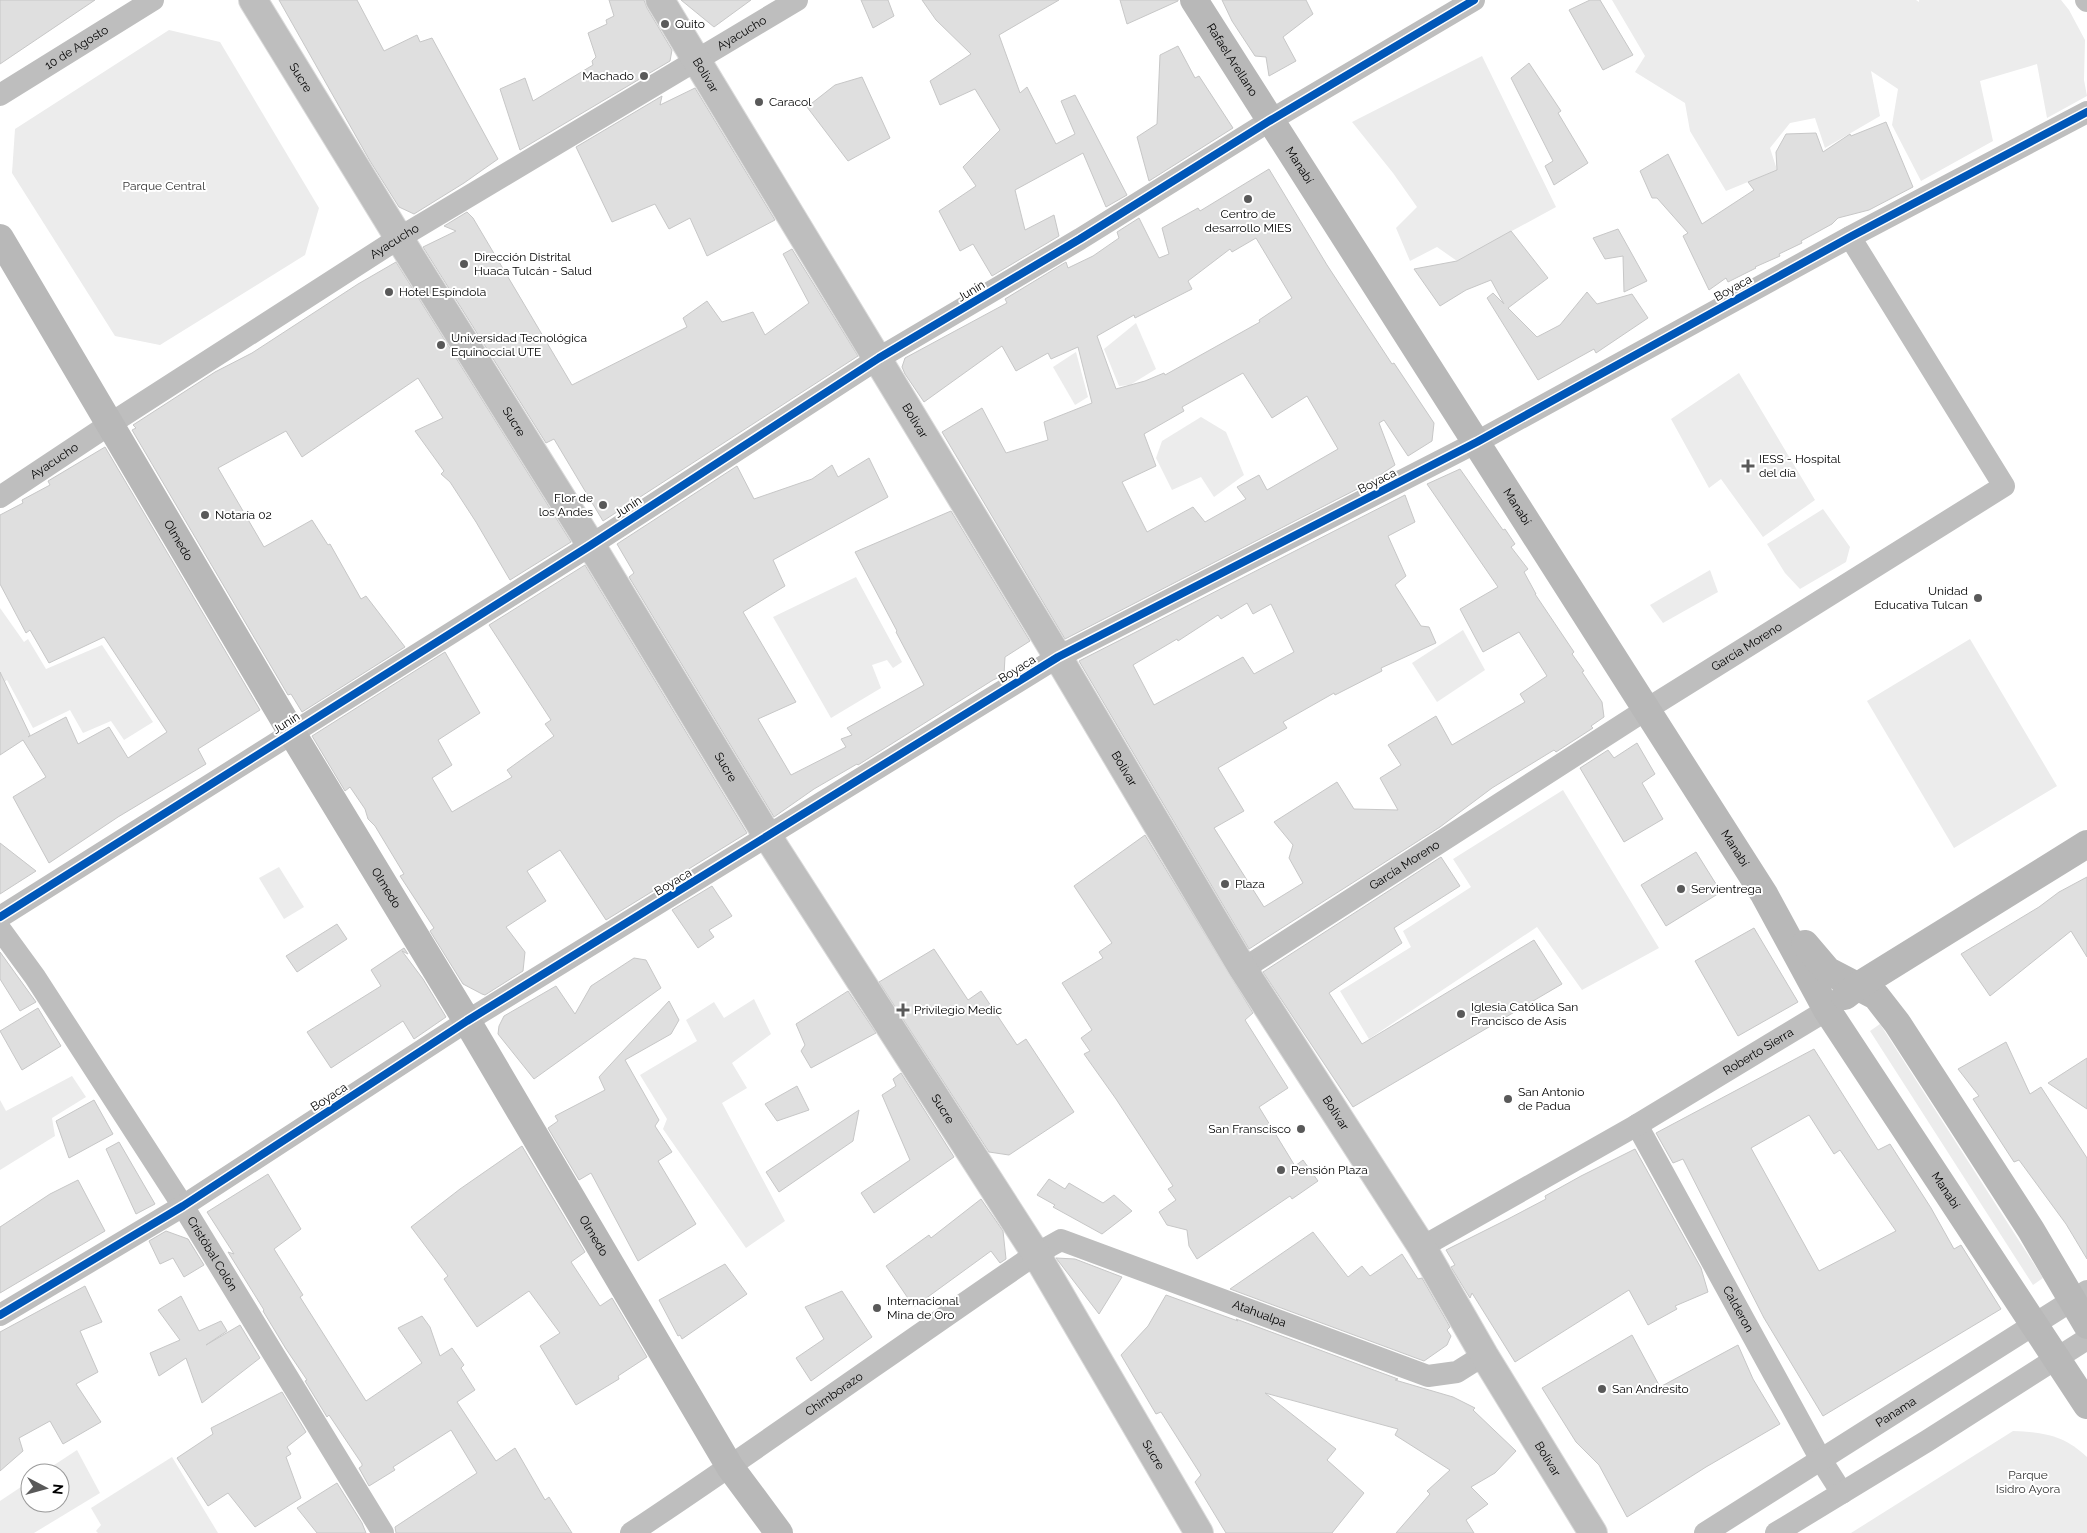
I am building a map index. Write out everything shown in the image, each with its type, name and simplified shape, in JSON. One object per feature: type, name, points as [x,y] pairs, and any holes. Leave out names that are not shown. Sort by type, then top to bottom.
[{"type":"main road","name":"Sucre","points":[[253,0],[398,238],[591,545],[768,837],[1036,1254],[1199,1533]]},
{"type":"main road","name":"Bolivar","points":[[660,0],[879,358],[1243,969],[1422,1246],[1484,1355],[1593,1533]]},
{"type":"main road","name":"Rafael Arellano","points":[[1194,0],[1271,120]]},
{"type":"main road","name":"Manabí","points":[[1271,120],[1648,709],[1764,894],[1827,1010],[2087,1405]]},
{"type":"main road","name":"Olmedo","points":[[0,238],[292,733],[467,1021],[730,1467],[779,1533]]},
{"type":"main road","name":"Roberto Sierra","points":[[1827,1010],[1858,986],[2087,844]]},
{"type":"main road","name":"Manabí","points":[[1764,894],[1828,972],[1876,996],[1897,1023],[2031,1230],[2080,1295],[2087,1325]]},
{"type":"street","name":"10 de Agosto","points":[[0,96],[153,0]]},
{"type":"street","name":"Ayacucho","points":[[0,497],[398,238],[797,0]]},
{"type":"street","name":"Junín","points":[[0,918],[591,545],[879,358],[1080,240],[1271,120],[1474,0]]},
{"type":"street","name":"Boyaca","points":[[0,1316],[183,1206],[467,1021],[1058,657],[1477,442],[1850,237],[2087,112]]},
{"type":"street","name":"García Moreno","points":[[1243,969],[1648,709],[2004,486],[1850,237]]},
{"type":"street","name":"Cristóbal Colón","points":[[0,928],[35,977],[183,1206],[383,1533]]},
{"type":"street","name":"Roberto Sierra","points":[[1422,1246],[1637,1125],[1827,1010]]},
{"type":"street","name":"Calderon","points":[[1637,1125],[1821,1460],[1842,1492]]},
{"type":"street","name":"Atahualpa","points":[[1036,1254],[1061,1240],[1428,1376],[1457,1372],[1484,1355]]},
{"type":"street","name":"Chimborazo","points":[[631,1533],[730,1467],[1036,1254]]},
{"type":"street","name":"Panama","points":[[1705,1533],[2080,1295]]},
{"type":"street","points":[[1776,1533],[2087,1339]]},
{"type":"green space","points":[[1612,0],[1916,0],[1919,2],[1919,0],[2061,0],[2069,10],[2085,40],[2084,80],[2087,96],[2047,118],[2037,64],[1980,81],[1993,141],[1921,181],[1892,125],[1898,89],[1871,71],[1880,116],[1825,148],[1815,118],[1790,123],[1770,148],[1777,170],[1726,191],[1690,131],[1685,103],[1635,72],[1645,56]]},
{"type":"green space","name":"Parque Central","points":[[169,30],[220,42],[319,208],[305,255],[160,345],[115,336],[12,173],[15,129]]},
{"type":"green space","points":[[1482,56],[1556,207],[1457,261],[1437,247],[1410,261],[1396,228],[1417,207],[1393,173],[1352,122]]},
{"type":"green space","points":[[1136,323],[1156,369],[1130,385],[1119,386],[1104,349]]},
{"type":"green space","points":[[1076,352],[1088,397],[1075,405],[1053,367]]},
{"type":"green space","points":[[1739,373],[1815,500],[1763,537],[1721,479],[1709,488],[1671,419]]},
{"type":"green space","points":[[1201,417],[1226,432],[1244,475],[1214,497],[1201,477],[1172,490],[1156,458],[1162,441]]},
{"type":"green space","points":[[1823,509],[1850,547],[1846,562],[1800,589],[1785,573],[1767,544]]},
{"type":"green space","points":[[1710,570],[1718,592],[1663,623],[1650,605]]},
{"type":"green space","points":[[856,577],[902,662],[893,668],[887,660],[872,665],[881,688],[831,718],[773,617]]},
{"type":"green space","points":[[0,608],[24,642],[28,639],[46,669],[102,645],[153,722],[124,740],[111,721],[83,733],[70,710],[33,728],[7,680],[0,685]]},
{"type":"green space","points":[[1463,630],[1485,670],[1437,702],[1412,663]]},
{"type":"green space","points":[[1970,639],[2057,786],[1954,848],[1867,701]]},
{"type":"green space","points":[[1563,790],[1659,948],[1582,990],[1537,927],[1369,1039],[1340,991],[1411,947],[1403,931],[1471,887],[1453,859]]},
{"type":"green space","points":[[279,867],[304,907],[284,919],[259,878]]},
{"type":"green space","points":[[754,999],[771,1034],[732,1063],[747,1088],[722,1103],[785,1221],[746,1248],[663,1129],[667,1119],[640,1075],[697,1041],[686,1020],[714,1002],[724,1018]]},
{"type":"green space","points":[[1880,1024],[2043,1278],[2033,1285],[1870,1031]]},
{"type":"green space","points":[[72,1076],[86,1097],[52,1118],[55,1136],[0,1170],[0,1100],[6,1111]]},
{"type":"green space","name":"Parque Isidro Ayora","points":[[2013,1431],[2034,1432],[2053,1436],[2070,1444],[2087,1457],[2087,1533],[1851,1533]]},
{"type":"green space","points":[[77,1450],[100,1493],[70,1511],[70,1463],[57,1463]]},
{"type":"green space","points":[[172,1457],[218,1533],[98,1533],[96,1531],[101,1525],[91,1508]]},
{"type":"green space","points":[[20,1488],[20,1513],[67,1513],[34,1533],[0,1533],[0,1501]]},
{"type":"building","points":[[0,0],[95,0],[0,64]]},
{"type":"building","points":[[279,0],[357,0],[384,51],[417,35],[420,42],[432,38],[498,159],[414,214],[399,207],[370,161]]},
{"type":"building","points":[[609,0],[644,0],[672,50],[670,61],[520,150],[500,89],[525,78],[533,101],[593,65],[592,61],[596,57],[588,33],[607,24],[606,20],[614,16]]},
{"type":"building","points":[[681,0],[751,0],[714,27]]},
{"type":"building","points":[[861,0],[888,0],[894,16],[873,28]]},
{"type":"building","points":[[922,0],[1059,0],[999,35],[1020,93],[1027,87],[1056,144],[1075,134],[1061,101],[1075,95],[1127,195],[1106,207],[1083,153],[1015,190],[1025,230],[1054,215],[1059,236],[992,276],[973,244],[960,251],[939,211],[976,186],[963,167],[1000,130],[975,89],[940,105],[930,81],[971,54],[936,20]]},
{"type":"building","points":[[1120,0],[1178,0],[1178,1],[1127,24]]},
{"type":"building","points":[[1222,0],[1306,0],[1313,14],[1283,37],[1296,61],[1269,76],[1266,57],[1255,56],[1232,21]]},
{"type":"building","points":[[1590,0],[1600,0],[1633,55],[1603,70],[1569,10]]},
{"type":"building","points":[[1178,46],[1195,78],[1199,76],[1233,128],[1149,181],[1137,137],[1157,124],[1160,55]]},
{"type":"building","points":[[1529,63],[1561,111],[1558,113],[1588,163],[1554,185],[1545,166],[1553,161],[1511,78]]},
{"type":"building","points":[[862,77],[890,138],[848,161],[807,107],[835,85]]},
{"type":"building","points":[[695,88],[775,220],[707,256],[690,218],[669,229],[655,204],[612,222],[576,147],[662,96],[660,105]]},
{"type":"building","points":[[1886,122],[1913,187],[1869,210],[1838,218],[1832,224],[1801,241],[1802,243],[1779,254],[1780,256],[1728,282],[1726,278],[1709,290],[1683,236],[1688,233],[1657,198],[1652,198],[1640,171],[1668,154],[1702,224],[1754,190],[1748,182],[1777,170],[1776,152],[1786,134],[1816,133],[1823,152],[1850,134],[1851,136]]},
{"type":"building","points":[[1269,169],[1327,265],[1392,364],[1394,363],[1434,423],[1432,441],[1408,456],[1384,420],[1379,423],[1395,465],[1365,485],[1065,639],[942,432],[982,408],[1006,453],[1048,440],[1044,422],[1092,403],[1078,347],[1051,359],[1048,353],[1016,371],[1002,346],[924,402],[902,367],[905,358],[1007,303],[1005,299],[1066,262],[1068,268],[1093,256],[1119,238],[1117,232],[1139,218],[1159,258],[1169,254],[1162,228],[1198,208],[1200,211]],"holes":[[[1256,238],[1292,298],[1259,320],[1260,322],[1165,375],[1164,373],[1145,381],[1116,389],[1097,336],[1134,315],[1135,318],[1192,289],[1188,281],[1230,249],[1232,252]],[[1243,373],[1272,418],[1307,396],[1338,449],[1267,490],[1259,475],[1237,487],[1246,499],[1205,522],[1193,507],[1147,532],[1122,482],[1156,466],[1144,434],[1184,411],[1182,407]]]},
{"type":"building","points":[[467,212],[473,218],[572,385],[687,327],[683,318],[707,301],[722,322],[753,312],[765,335],[809,303],[783,254],[792,249],[858,356],[603,521],[554,439],[546,443],[423,247],[456,231],[444,226]]},
{"type":"building","points":[[1618,229],[1647,281],[1624,292],[1623,256],[1605,259],[1593,238]]},
{"type":"building","points":[[1511,231],[1548,278],[1508,308],[1537,337],[1560,325],[1587,292],[1597,304],[1632,294],[1648,318],[1596,353],[1594,349],[1538,380],[1487,298],[1493,293],[1504,304],[1491,280],[1466,290],[1440,306],[1414,269],[1457,261]]},
{"type":"building","points":[[396,262],[571,542],[510,580],[450,482],[441,474],[444,471],[415,431],[443,418],[418,378],[302,457],[286,431],[218,468],[264,547],[312,520],[328,545],[330,544],[361,599],[366,596],[405,647],[302,712],[291,694],[288,695],[132,430],[136,428],[133,425],[215,372],[252,353],[358,284]]},
{"type":"building","points":[[105,447],[260,710],[198,749],[206,764],[118,817],[49,863],[13,797],[46,777],[23,740],[0,755],[0,672],[30,735],[28,737],[66,717],[78,744],[109,727],[128,758],[167,732],[104,637],[49,663],[30,630],[26,633],[0,584],[0,515],[23,503],[22,500],[50,485],[48,481]]},
{"type":"building","points":[[869,458],[888,497],[773,560],[785,586],[743,612],[796,702],[758,719],[791,775],[846,747],[841,739],[852,735],[847,728],[924,685],[855,552],[951,511],[1030,641],[1005,657],[1004,675],[993,680],[858,765],[814,789],[774,817],[629,577],[634,573],[617,544],[737,466],[754,499],[812,479],[832,465],[838,477]]},
{"type":"building","points":[[1460,469],[1515,544],[1511,547],[1528,569],[1524,572],[1535,594],[1574,652],[1572,654],[1584,671],[1582,672],[1602,702],[1604,717],[1591,726],[1593,728],[1556,752],[1554,750],[1492,788],[1440,827],[1249,949],[1079,661],[1405,495],[1415,522],[1388,536],[1406,576],[1395,585],[1421,626],[1429,627],[1436,643],[1381,668],[1382,671],[1335,695],[1334,693],[1283,722],[1287,728],[1218,768],[1244,811],[1214,828],[1264,907],[1303,883],[1289,858],[1293,845],[1274,822],[1337,782],[1354,809],[1398,810],[1380,778],[1401,765],[1388,745],[1436,716],[1452,745],[1525,702],[1520,694],[1547,676],[1519,632],[1483,652],[1460,609],[1498,587],[1427,484]],"holes":[[[1247,603],[1253,614],[1271,604],[1294,652],[1254,674],[1243,657],[1154,705],[1133,665],[1177,639],[1178,641],[1218,615],[1221,619]]]},
{"type":"building","points":[[585,565],[747,833],[606,920],[560,850],[527,871],[546,901],[506,927],[525,952],[523,971],[485,995],[463,984],[430,931],[434,928],[400,876],[404,874],[375,826],[368,819],[365,809],[350,787],[345,791],[312,736],[445,652],[480,713],[438,740],[452,765],[432,778],[452,812],[512,777],[507,770],[554,736],[545,724],[551,720],[489,625]]},
{"type":"building","points":[[1637,743],[1655,774],[1642,783],[1663,819],[1624,842],[1580,768],[1608,750],[1614,758]]},
{"type":"building","points":[[1145,835],[1253,1013],[1245,1020],[1288,1088],[1259,1107],[1295,1166],[1303,1160],[1318,1181],[1292,1199],[1290,1196],[1197,1259],[1189,1246],[1187,1230],[1167,1225],[1159,1212],[1176,1200],[1168,1189],[1173,1186],[1084,1054],[1090,1051],[1081,1038],[1092,1030],[1062,983],[1103,958],[1099,952],[1112,943],[1074,886]]},
{"type":"building","points":[[0,843],[36,871],[0,894]]},
{"type":"building","name":"Servientrega","points":[[1696,852],[1721,892],[1666,926],[1641,885]]},
{"type":"building","points":[[1441,857],[1460,886],[1394,928],[1402,943],[1329,993],[1362,1044],[1534,940],[1562,984],[1353,1107],[1263,972]]},
{"type":"building","points":[[2087,877],[2087,957],[2071,931],[1990,996],[1961,954],[2039,907],[2059,892]]},
{"type":"building","points":[[712,886],[732,916],[709,930],[714,937],[698,948],[672,910]]},
{"type":"building","points":[[337,924],[347,939],[297,972],[286,956]]},
{"type":"building","points":[[1754,928],[1798,1002],[1738,1036],[1695,961]]},
{"type":"building","points":[[404,948],[408,954],[402,951],[423,979],[446,1017],[414,1039],[403,1021],[331,1068],[307,1032],[381,986],[371,970]]},
{"type":"building","points":[[934,949],[968,1000],[981,991],[1017,1045],[1026,1039],[1074,1112],[1009,1155],[989,1152],[879,982]]},
{"type":"building","points":[[0,952],[36,1002],[20,1011],[0,979]]},
{"type":"building","points":[[634,958],[646,960],[661,988],[534,1079],[498,1034],[499,1026],[504,1016],[556,986],[575,1014],[591,986]]},
{"type":"building","points":[[848,991],[876,1033],[811,1068],[801,1051],[805,1045],[796,1024]]},
{"type":"building","points":[[669,1001],[679,1020],[671,1034],[625,1060],[659,1120],[655,1126],[672,1152],[658,1161],[696,1224],[638,1261],[591,1173],[579,1180],[548,1128],[558,1121],[555,1116],[605,1090],[599,1077]]},
{"type":"building","points":[[38,1008],[61,1046],[22,1070],[0,1031]]},
{"type":"building","points":[[2006,1042],[2030,1094],[2041,1087],[2087,1158],[2087,1259],[2066,1224],[2019,1160],[2014,1162],[1973,1099],[1979,1096],[1958,1069]]},
{"type":"building","points":[[1814,1049],[1878,1150],[1890,1144],[1931,1208],[1954,1249],[1961,1245],[2001,1309],[1823,1416],[1764,1318],[1683,1159],[1673,1163],[1656,1133]],"holes":[[[1809,1115],[1834,1154],[1840,1150],[1896,1231],[1819,1271],[1751,1148]]]},
{"type":"building","points":[[2087,1058],[2087,1109],[2048,1083]]},
{"type":"building","points":[[901,1073],[954,1157],[874,1213],[861,1193],[910,1160],[882,1095],[896,1086],[893,1079]]},
{"type":"building","points":[[797,1086],[809,1110],[777,1121],[765,1104]]},
{"type":"building","points":[[94,1100],[113,1134],[69,1158],[56,1121]]},
{"type":"building","points":[[859,1110],[853,1141],[779,1192],[766,1172]]},
{"type":"building","points":[[119,1142],[155,1204],[136,1214],[106,1149]]},
{"type":"building","points":[[522,1146],[585,1252],[571,1262],[600,1306],[612,1298],[647,1357],[618,1376],[619,1379],[576,1405],[540,1346],[560,1333],[529,1291],[477,1327],[444,1279],[448,1276],[411,1227],[460,1189]]},
{"type":"building","points":[[1635,1149],[1701,1268],[1708,1292],[1675,1306],[1677,1309],[1648,1325],[1629,1290],[1515,1362],[1472,1293],[1470,1298],[1451,1267],[1455,1265],[1446,1250],[1546,1199],[1545,1196]]},
{"type":"building","points":[[268,1174],[301,1229],[274,1249],[303,1295],[300,1297],[366,1401],[422,1363],[398,1328],[422,1316],[430,1327],[440,1356],[452,1348],[464,1365],[461,1368],[475,1390],[457,1402],[496,1461],[515,1448],[545,1500],[549,1497],[572,1533],[396,1533],[395,1527],[477,1473],[451,1430],[393,1467],[395,1470],[369,1486],[359,1468],[362,1464],[329,1415],[327,1417],[305,1381],[307,1380],[286,1349],[228,1252],[234,1254],[207,1212]]},
{"type":"building","points":[[1049,1179],[1065,1189],[1069,1183],[1103,1203],[1114,1195],[1132,1211],[1102,1234],[1053,1207],[1055,1205],[1037,1195]]},
{"type":"building","points":[[78,1180],[105,1231],[0,1293],[0,1227],[50,1194]]},
{"type":"building","points":[[981,1199],[1003,1231],[1006,1259],[1000,1263],[991,1251],[914,1307],[886,1266],[929,1235],[931,1238]]},
{"type":"building","points":[[166,1231],[188,1239],[204,1265],[184,1277],[173,1258],[160,1264],[149,1241]]},
{"type":"building","points":[[1313,1232],[1348,1277],[1362,1266],[1370,1276],[1402,1254],[1418,1279],[1422,1278],[1450,1327],[1447,1330],[1451,1336],[1447,1345],[1424,1361],[1230,1289]]},
{"type":"building","points":[[1056,1258],[1075,1259],[1122,1277],[1099,1314]]},
{"type":"building","points":[[725,1264],[747,1294],[682,1339],[680,1335],[678,1336],[659,1300]]},
{"type":"building","points":[[85,1286],[102,1322],[80,1331],[98,1372],[76,1384],[101,1422],[63,1444],[50,1421],[19,1438],[23,1451],[0,1471],[0,1332]]},
{"type":"building","points":[[842,1291],[872,1337],[811,1381],[796,1358],[824,1339],[805,1307]]},
{"type":"building","points":[[1166,1295],[1398,1379],[1395,1380],[1453,1397],[1475,1408],[1473,1410],[1516,1451],[1495,1473],[1471,1487],[1488,1504],[1466,1520],[1474,1533],[1396,1533],[1430,1494],[1427,1491],[1450,1470],[1395,1435],[1398,1429],[1265,1393],[1336,1449],[1327,1460],[1364,1493],[1332,1533],[1226,1533],[1195,1482],[1201,1475],[1161,1412],[1156,1414],[1121,1355],[1148,1326]]},
{"type":"building","points":[[181,1296],[199,1331],[221,1321],[227,1331],[206,1345],[240,1325],[260,1358],[202,1403],[186,1358],[159,1376],[150,1353],[180,1340],[158,1310]]},
{"type":"building","points":[[1632,1335],[1660,1387],[1738,1345],[1753,1379],[1780,1424],[1706,1467],[1627,1517],[1599,1465],[1576,1442],[1542,1388]]},
{"type":"building","points":[[282,1392],[306,1432],[287,1447],[291,1454],[286,1457],[301,1498],[255,1527],[228,1493],[208,1506],[177,1458],[213,1434],[211,1428]]},
{"type":"building","points":[[337,1483],[362,1523],[366,1533],[317,1533],[297,1508]]},
{"type":"cycle path","points":[[0,917],[591,545],[879,358],[1080,239],[1271,120],[1474,0]]},
{"type":"cycle path","points":[[0,1315],[183,1206],[467,1021],[1058,657],[1477,442],[1850,237],[2087,112]]},
{"type":"place","name":"Quito","points":[[665,24]]},
{"type":"place","name":"Machado","points":[[644,76]]},
{"type":"place","name":"Caracol","points":[[759,102]]},
{"type":"place","name":"Centro de desarrollo MIES","points":[[1248,199]]},
{"type":"place","name":"Dirección Distrital Huaca Tulcán - Salud","points":[[464,264]]},
{"type":"place","name":"Hotel Espíndola","points":[[389,292]]},
{"type":"place","name":"Universidad Tecnológica Equinoccial UTE","points":[[441,345]]},
{"type":"place","name":"IESS - Hospital del día","points":[[1748,466]]},
{"type":"place","name":"Flor de los Andes","points":[[603,505]]},
{"type":"place","name":"Notaría 02","points":[[205,515]]},
{"type":"place","name":"Unidad Educativa Tulcan","points":[[1978,598]]},
{"type":"place","name":"Plaza","points":[[1225,884]]},
{"type":"place","name":"Servientrega","points":[[1681,889]]},
{"type":"place","name":"Privilegio Medic","points":[[903,1010]]},
{"type":"place","name":"Iglesia Católica San Francisco de Asís","points":[[1461,1014]]},
{"type":"place","name":"San Antonio de Padua","points":[[1508,1099]]},
{"type":"place","name":"San Franscisco","points":[[1301,1129]]},
{"type":"place","name":"Pensión Plaza","points":[[1281,1170]]},
{"type":"place","name":"Internacional Mina de Oro","points":[[877,1308]]},
{"type":"place","name":"San Andresito","points":[[1602,1389]]}]
